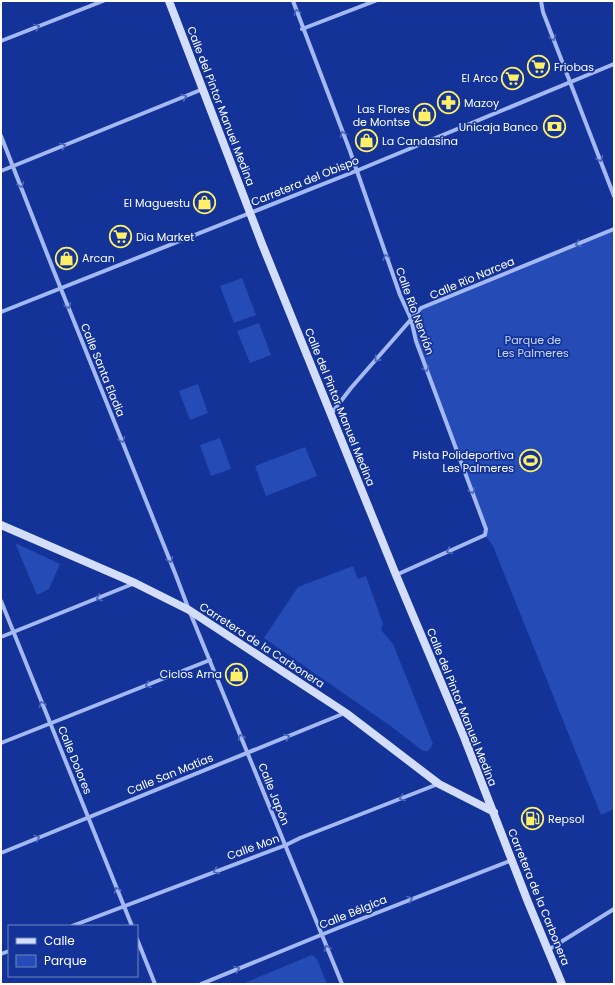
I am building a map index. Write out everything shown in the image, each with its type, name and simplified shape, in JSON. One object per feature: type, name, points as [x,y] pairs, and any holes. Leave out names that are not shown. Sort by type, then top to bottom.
[{"type":"main road","name":"Calle del Pintor Manuel Medina","points":[[169,1],[204,89],[250,213],[330,414],[495,815]]},
{"type":"main road","name":"Carretera de la Carbonera","points":[[1,525],[135,583],[189,610],[346,713],[439,784],[495,815],[562,984]]},
{"type":"street","points":[[1,41],[103,1]]},
{"type":"street","name":"Calle Río Nervión","points":[[293,1],[302,29],[347,144],[400,295],[411,319],[416,341],[486,529],[484,535],[396,575]]},
{"type":"street","points":[[302,29],[375,1]]},
{"type":"street","points":[[541,1],[543,12],[614,196]]},
{"type":"street","name":"Carretera del Obispo","points":[[1,312],[356,171],[614,64]]},
{"type":"street","points":[[1,171],[204,89]]},
{"type":"street","name":"Calle Santa Eladia","points":[[1,136],[189,610]]},
{"type":"street","name":"Calle Río Narcea","points":[[330,414],[421,308],[614,229]]},
{"type":"street","points":[[1,637],[135,583]]},
{"type":"street","name":"Calle Dolores","points":[[1,601],[132,925]]},
{"type":"street","name":"Calle Japón","points":[[189,610],[342,984]]},
{"type":"street","points":[[1,743],[210,660]]},
{"type":"street","name":"Calle San Matías","points":[[1,853],[346,713]]},
{"type":"street","name":"Calle Mon","points":[[75,925],[286,845],[307,835],[439,784]]},
{"type":"street","name":"Calle Bélgica","points":[[202,984],[322,934],[512,860]]},
{"type":"street","points":[[548,950],[614,909]]},
{"type":"street","points":[[138,942],[155,984]]},
{"type":"green space","name":"Parque de Les Palmeres","points":[[614,229],[614,809],[601,815],[493,546],[485,535],[486,528],[416,341],[411,319],[421,308]]},
{"type":"green space","points":[[242,278],[256,315],[234,323],[220,286]]},
{"type":"green space","points":[[259,323],[271,355],[250,363],[237,331]]},
{"type":"green space","points":[[198,384],[208,413],[190,420],[179,391]]},
{"type":"green space","points":[[220,438],[231,469],[211,476],[200,445]]},
{"type":"green space","points":[[305,447],[317,476],[266,496],[255,466]]},
{"type":"green space","points":[[15,543],[60,564],[49,589],[37,595]]},
{"type":"green space","points":[[353,566],[358,579],[366,576],[383,624],[381,630],[393,644],[433,744],[428,751],[423,751],[392,727],[264,638],[298,587]]},
{"type":"green space","points":[[312,955],[317,959],[327,984],[242,984]]},
{"type":"place","name":"Friobas","points":[[539,67]]},
{"type":"place","name":"El Arco","points":[[513,78]]},
{"type":"place","name":"Mazoy","points":[[449,103]]},
{"type":"place","name":"Las Flores de Montse","points":[[425,115]]},
{"type":"place","name":"Unicaja Banco","points":[[554,127]]},
{"type":"place","name":"La Candasina","points":[[367,141]]},
{"type":"place","name":"El Maguestu","points":[[205,203]]},
{"type":"place","name":"Dia Market","points":[[120,237]]},
{"type":"place","name":"Arcan","points":[[67,258]]},
{"type":"place","name":"Pista Polideportiva Les Palmeres","points":[[530,461]]},
{"type":"place","name":"Ciclos Arna","points":[[237,674]]},
{"type":"place","name":"Repsol","points":[[532,819]]}]
